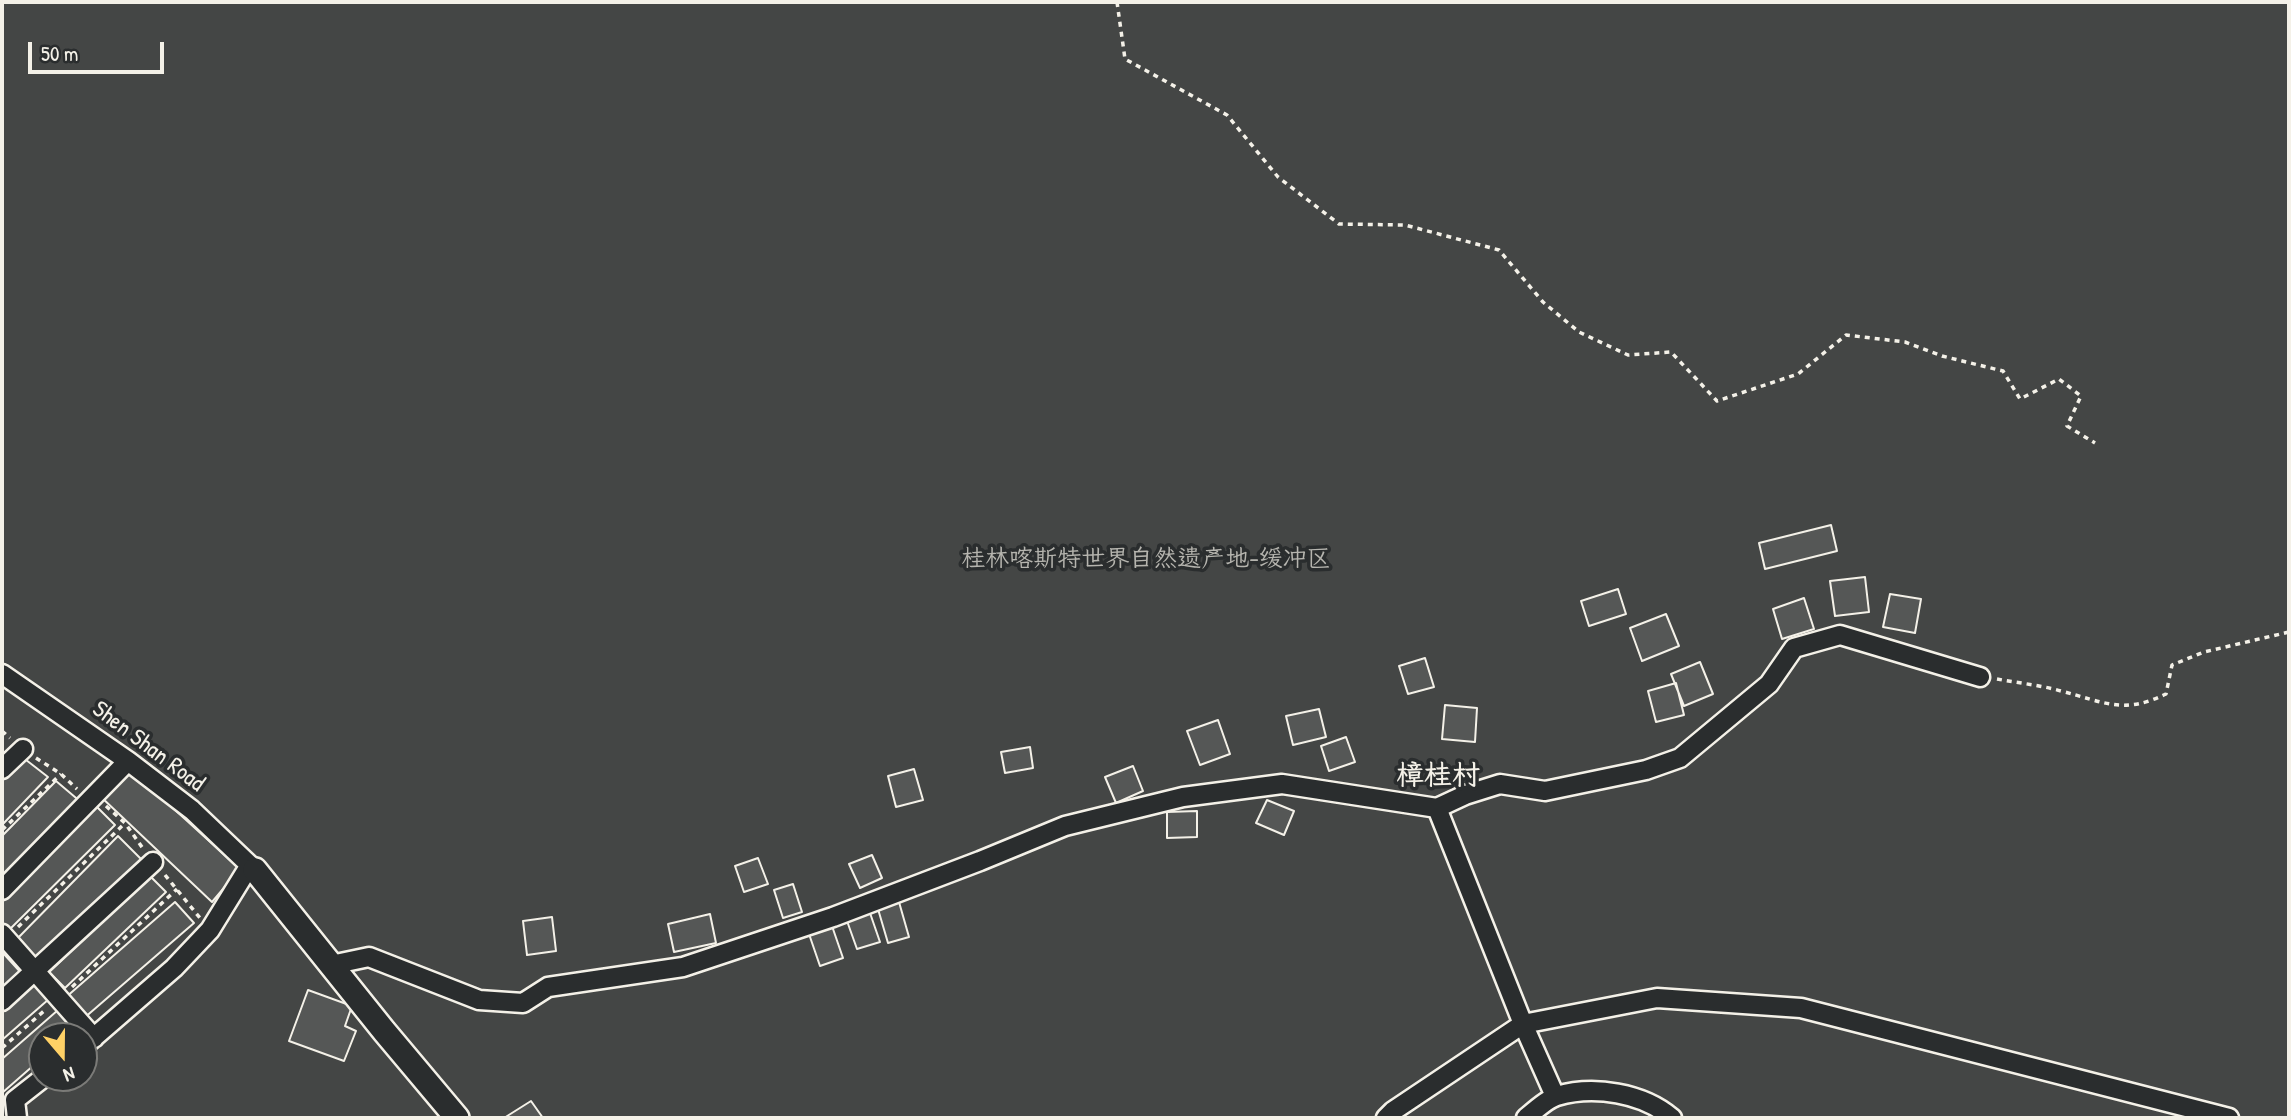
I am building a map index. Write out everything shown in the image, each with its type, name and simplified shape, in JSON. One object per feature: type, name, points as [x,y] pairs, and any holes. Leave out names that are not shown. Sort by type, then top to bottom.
[{"type":"main road","points":[[253,867],[457,1118]]},
{"type":"street","points":[[331,965],[369,957],[479,1000],[523,1003],[548,987],[683,967],[833,917],[1065,826],[1183,797],[1282,784],[1437,808],[1500,783],[1545,791],[1646,770],[1680,758],[1769,684],[1794,648],[1840,635],[1980,677]]},
{"type":"street","name":"Shen Shan Road","points":[[2,674],[128,761],[192,810],[253,867]]},
{"type":"street","points":[[2,769],[23,749]]},
{"type":"street","points":[[2,890],[128,761]]},
{"type":"street","points":[[1437,808],[1523,1024],[1555,1096]]},
{"type":"street","points":[[2,1000],[153,862]]},
{"type":"street","points":[[98,1034],[174,968],[210,930],[253,867]]},
{"type":"street","points":[[4,936],[59,999],[75,1022]]},
{"type":"street","points":[[1386,1118],[1523,1024],[1657,998],[1801,1008],[2229,1118]]},
{"type":"street","points":[[17,1118],[15,1100],[28,1090]]},
{"type":"street","points":[[1526,1118],[1555,1096],[1602,1091],[1643,1100],[1672,1118]]},
{"type":"path","points":[[1117,2],[1125,58],[1227,115],[1278,177],[1339,224],[1405,225],[1499,250],[1543,302],[1579,332],[1628,355],[1671,352],[1717,401],[1798,374],[1846,335],[1905,342],[1941,356],[2003,371],[2020,399],[2059,379],[2081,396],[2067,426],[2095,443]]},
{"type":"path","points":[[1980,677],[2059,690],[2111,706],[2146,704],[2166,694],[2172,665],[2204,652],[2289,632]]},
{"type":"path","points":[[2,731],[23,749],[61,774],[84,796],[96,796],[125,823],[153,862],[210,930]]},
{"type":"path","points":[[2,830],[61,774]]},
{"type":"path","points":[[4,936],[125,823]]},
{"type":"path","points":[[2,1048],[177,889]]},
{"type":"green space","name":"桂林喀斯特世界自然遗产地-缓冲区","points":[[2,2],[2289,2],[2289,1118],[2,1118]]},
{"type":"building","points":[[1831,525],[1837,551],[1765,569],[1759,543]]},
{"type":"building","points":[[1865,577],[1869,612],[1835,616],[1830,581]]},
{"type":"building","points":[[1618,589],[1626,614],[1589,626],[1581,601]]},
{"type":"building","points":[[1890,594],[1921,599],[1915,633],[1883,627]]},
{"type":"building","points":[[1804,598],[1814,629],[1782,639],[1773,609]]},
{"type":"building","points":[[1666,614],[1679,646],[1642,661],[1630,628]]},
{"type":"building","points":[[1425,658],[1434,687],[1408,694],[1399,666]]},
{"type":"building","points":[[1700,662],[1713,694],[1684,706],[1671,674]]},
{"type":"building","points":[[1676,683],[1684,715],[1656,722],[1648,691]]},
{"type":"building","points":[[1445,705],[1477,708],[1475,742],[1442,739]]},
{"type":"building","points":[[1319,709],[1326,737],[1293,745],[1286,716]]},
{"type":"building","points":[[1218,720],[1230,754],[1200,765],[1187,731]]},
{"type":"building","points":[[1346,737],[1355,762],[1329,771],[1321,746]]},
{"type":"building","points":[[1030,747],[1033,768],[1005,773],[1001,752]]},
{"type":"building","points":[[21,756],[48,777],[2,825],[2,776]]},
{"type":"building","points":[[1133,766],[1143,791],[1116,803],[1105,777]]},
{"type":"building","points":[[130,769],[240,869],[212,902],[100,796]]},
{"type":"building","points":[[914,769],[923,800],[896,807],[888,776]]},
{"type":"building","points":[[56,781],[82,803],[2,883],[2,836]]},
{"type":"building","points":[[1267,800],[1294,811],[1284,835],[1256,823]]},
{"type":"building","points":[[95,805],[115,825],[7,932],[2,926],[2,897]]},
{"type":"building","points":[[1197,811],[1197,837],[1167,838],[1167,812]]},
{"type":"building","points":[[118,836],[143,861],[40,966],[15,941]]},
{"type":"building","points":[[872,855],[882,878],[860,888],[849,864]]},
{"type":"building","points":[[758,858],[768,884],[744,892],[735,866]]},
{"type":"building","points":[[150,876],[166,892],[65,988],[49,972]]},
{"type":"building","points":[[793,884],[802,912],[783,918],[774,890]]},
{"type":"building","points":[[175,902],[194,923],[83,1019],[65,998]]},
{"type":"building","points":[[899,902],[909,937],[888,943],[878,909]]},
{"type":"building","points":[[870,913],[880,942],[857,949],[847,921]]},
{"type":"building","points":[[710,914],[716,943],[674,952],[668,924]]},
{"type":"building","points":[[552,917],[556,951],[527,955],[523,921]]},
{"type":"building","points":[[832,926],[843,958],[820,966],[809,934]]},
{"type":"building","points":[[2,954],[24,976],[2,996]]},
{"type":"building","points":[[35,984],[49,999],[2,1040],[2,1012]]},
{"type":"building","points":[[308,990],[352,1006],[345,1026],[356,1031],[344,1061],[289,1041]]},
{"type":"building","points":[[58,1010],[69,1022],[44,1022]]},
{"type":"building","points":[[28,1036],[28,1070],[2,1093],[2,1059]]},
{"type":"building","points":[[531,1101],[543,1118],[504,1118]]},
{"type":"district","name":"樟桂村","points":[[1438,777]]}]
